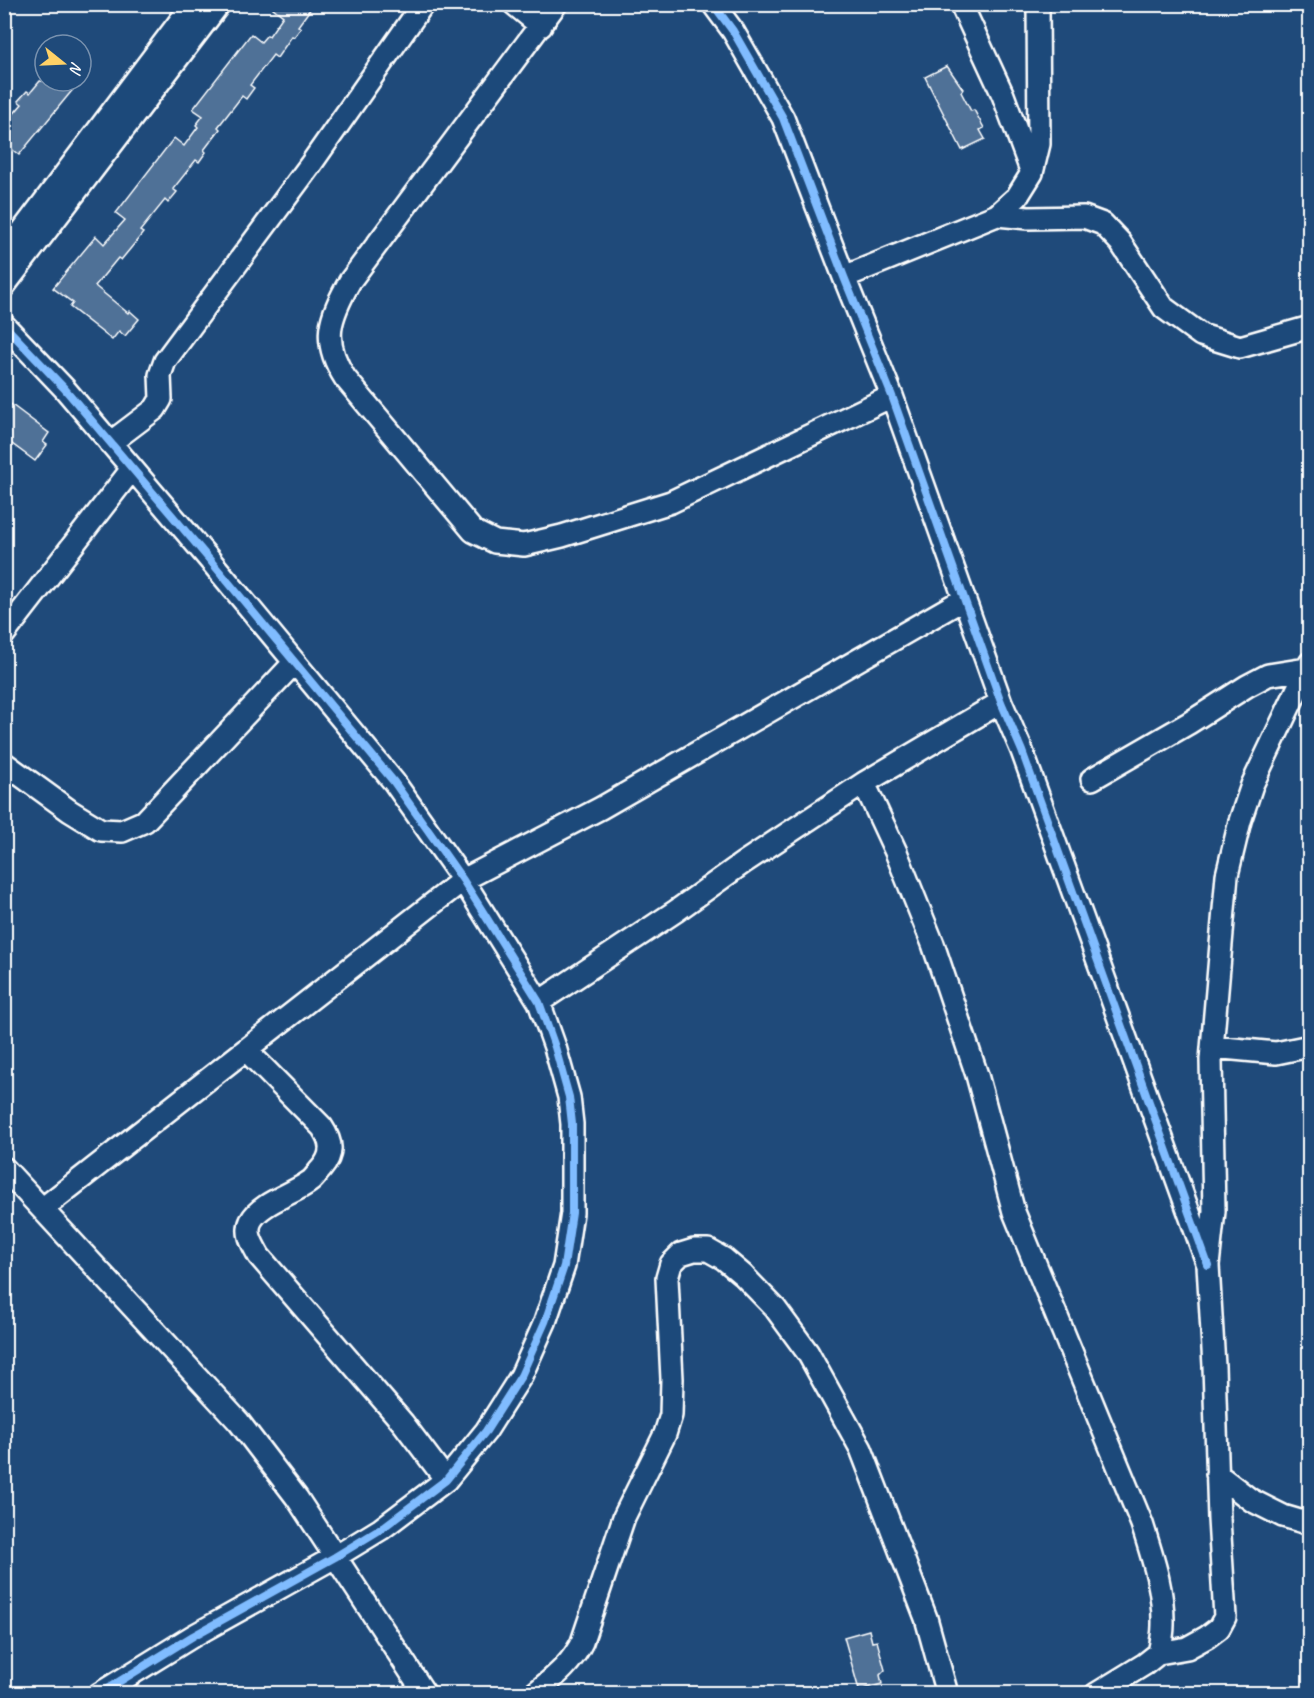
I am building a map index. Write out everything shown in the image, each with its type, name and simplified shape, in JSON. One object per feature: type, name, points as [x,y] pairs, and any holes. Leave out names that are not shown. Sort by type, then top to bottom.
[{"type":"street","points":[[4,255],[193,4]]},
{"type":"street","points":[[4,286],[219,4]]},
{"type":"street","points":[[110,443],[155,409],[161,399],[160,375],[165,361],[311,164],[423,4]]},
{"type":"street","points":[[514,4],[541,26]]},
{"type":"street","points":[[556,4],[350,281],[334,308],[330,335],[333,360],[345,378],[473,531],[495,542],[524,545],[562,536],[660,505],[892,396]]},
{"type":"street","points":[[713,4],[733,31],[783,118],[892,396],[1001,702],[1022,751],[1208,1265]]},
{"type":"street","points":[[961,4],[1003,95],[1032,174]]},
{"type":"street","points":[[844,277],[997,215],[1017,197],[1032,174],[1039,144],[1038,4]]},
{"type":"street","points":[[997,215],[1028,218],[1084,217],[1102,224],[1120,242],[1164,308],[1201,335],[1240,347],[1310,327]]},
{"type":"street","points":[[4,325],[64,388],[209,559],[394,783],[463,879],[539,1002],[555,1047],[569,1097],[571,1115],[573,1214],[564,1266],[545,1323],[521,1376],[486,1431],[446,1480],[381,1529],[193,1636],[99,1694]]},
{"type":"street","points":[[4,634],[132,470]]},
{"type":"street","points":[[42,1209],[463,879],[601,808],[964,598]]},
{"type":"street","points":[[4,763],[70,811],[101,830],[122,831],[145,821],[294,663]]},
{"type":"street","points":[[1092,779],[1268,675],[1308,666]]},
{"type":"street","points":[[1096,1694],[1160,1653],[1187,1648],[1207,1638],[1219,1628],[1225,1617],[1208,1265],[1214,1211],[1211,1060],[1227,875],[1240,821],[1252,785],[1308,666]]},
{"type":"street","points":[[539,1002],[676,911],[743,862],[864,783],[1001,702]]},
{"type":"street","points":[[864,783],[896,852],[933,944],[976,1075],[1014,1212],[1151,1550],[1161,1592],[1163,1624],[1160,1653]]},
{"type":"street","points":[[1213,1047],[1276,1053],[1310,1046]]},
{"type":"street","points":[[246,1050],[322,1127],[330,1139],[330,1153],[326,1163],[310,1182],[259,1211],[251,1221],[249,1230],[251,1242],[259,1256],[403,1423],[446,1480]]},
{"type":"street","points":[[4,1168],[239,1422],[297,1498],[425,1694]]},
{"type":"street","points":[[534,1694],[576,1656],[624,1517],[665,1434],[671,1415],[672,1379],[667,1278],[671,1264],[681,1254],[694,1250],[708,1250],[724,1259],[743,1275],[775,1308],[808,1353],[861,1449],[926,1618],[947,1694]]},
{"type":"street","points":[[1218,1474],[1251,1500],[1283,1515],[1310,1524]]},
{"type":"building","points":[[268,4],[314,4],[298,26],[301,28],[294,37],[292,36],[277,58],[273,55],[250,85],[254,88],[246,99],[242,96],[218,127],[220,129],[204,150],[206,152],[199,162],[196,160],[173,189],[177,192],[168,203],[165,200],[140,231],[143,233],[135,243],[121,260],[118,258],[95,286],[128,313],[130,311],[139,319],[125,336],[119,331],[112,340],[70,307],[73,303],[53,288],[96,236],[104,244],[125,220],[116,213],[174,138],[184,146],[203,116],[193,109],[251,34],[261,42],[267,35],[269,36],[283,16]]},
{"type":"building","points":[[947,66],[963,89],[961,92],[971,111],[974,110],[984,128],[980,130],[985,139],[962,150],[925,77]]},
{"type":"building","points":[[33,89],[33,93],[70,93],[19,155],[4,143],[4,125],[22,104],[18,101],[27,91],[30,93]]},
{"type":"building","points":[[4,399],[49,433],[43,442],[47,445],[35,461],[4,438]]},
{"type":"building","points":[[869,1630],[872,1642],[877,1641],[885,1670],[880,1675],[882,1684],[859,1690],[844,1637]]},
{"type":"cycle path","points":[[713,4],[733,31],[783,118],[892,396],[1001,702],[1022,751],[1208,1265]]},
{"type":"cycle path","points":[[4,325],[64,388],[394,782],[463,880],[539,1002],[569,1097],[572,1124],[572,1213],[564,1266],[545,1322],[521,1376],[486,1431],[446,1480],[381,1529],[193,1636],[99,1694]]}]
